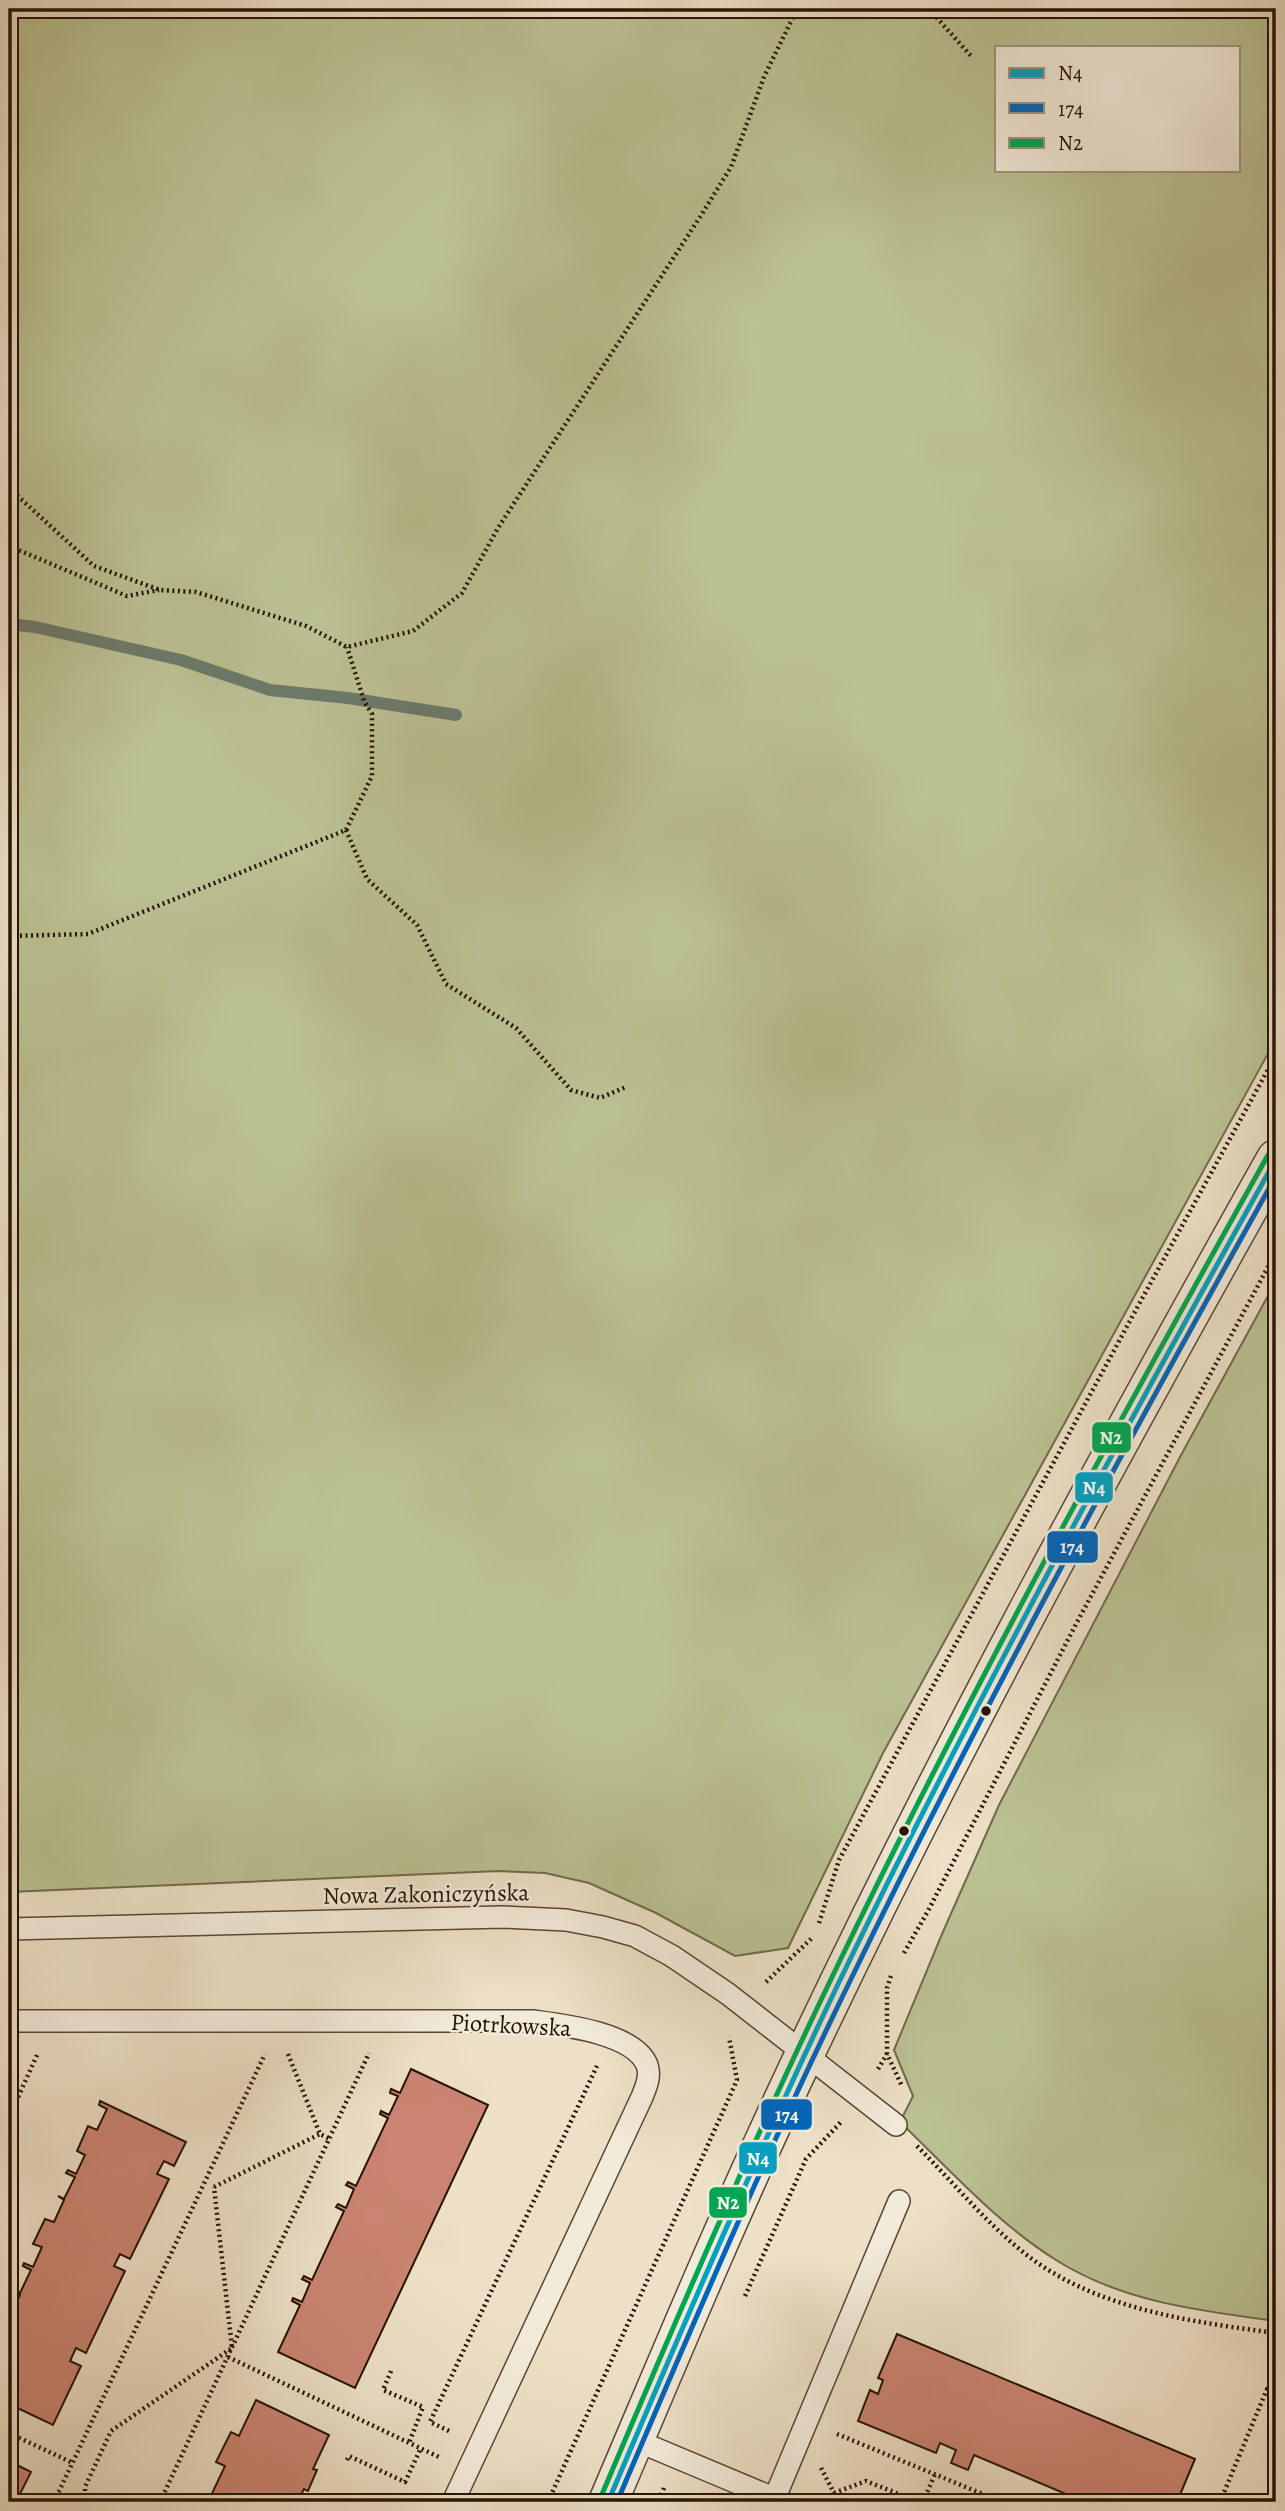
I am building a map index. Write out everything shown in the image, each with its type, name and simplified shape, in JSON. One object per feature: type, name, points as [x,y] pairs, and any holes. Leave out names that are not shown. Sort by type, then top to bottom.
[{"type":"street","points":[[608,2502],[759,2152],[943,1775],[1175,1339],[1276,1158]]},
{"type":"lane","name":"Nowa Zakoniczyńska","points":[[9,1929],[503,1917],[566,1920],[635,1936],[672,1956],[720,1988],[896,2125]]},
{"type":"lane","name":"Piotrkowska","points":[[9,2021],[533,2021],[576,2027],[610,2037],[630,2047],[644,2059],[648,2067],[647,2086],[453,2502]]},
{"type":"lane","points":[[635,2440],[777,2501],[899,2201]]},
{"type":"path","points":[[9,546],[127,596],[160,590],[196,592],[306,626],[347,647],[413,631],[462,593],[498,528],[730,167],[764,77],[797,9]]},
{"type":"path","points":[[929,9],[971,56]]},
{"type":"path","points":[[9,488],[94,566],[160,590]]},
{"type":"path","points":[[9,936],[88,934],[346,830],[372,776],[372,714],[364,701],[347,647]]},
{"type":"path","points":[[346,830],[367,878],[417,925],[446,984],[516,1028],[571,1090],[600,1098],[626,1087]]},
{"type":"path","points":[[768,1979],[815,1935],[839,1860],[1276,1055]]},
{"type":"path","points":[[900,1959],[928,1911],[1081,1614],[1276,1252]]},
{"type":"path","points":[[887,2054],[887,1988],[893,1971]]},
{"type":"path","points":[[54,2502],[280,2021]]},
{"type":"path","points":[[160,2502],[384,2021]]},
{"type":"path","points":[[548,2502],[737,2080],[728,2031]]},
{"type":"path","points":[[460,2436],[430,2422],[610,2037]]},
{"type":"path","points":[[9,2117],[40,2049]]},
{"type":"path","points":[[296,2076],[320,2134],[330,2139]]},
{"type":"path","points":[[744,2296],[806,2159],[849,2114]]},
{"type":"path","points":[[896,2125],[988,2222],[1033,2259],[1073,2283],[1122,2303],[1197,2323],[1276,2333]]},
{"type":"path","points":[[214,2187],[320,2134]]},
{"type":"path","points":[[204,2182],[214,2187]]},
{"type":"path","points":[[214,2187],[232,2348]]},
{"type":"path","points":[[85,2502],[85,2487],[111,2431],[232,2348]]},
{"type":"path","points":[[228,2357],[442,2458]]},
{"type":"path","points":[[391,2371],[383,2390],[424,2407],[409,2443]]},
{"type":"path","points":[[1220,2502],[1267,2389],[1276,2393]]},
{"type":"path","points":[[827,2430],[1002,2502]]},
{"type":"path","points":[[9,2433],[73,2463]]},
{"type":"path","points":[[347,2460],[349,2456],[405,2482],[421,2448]]},
{"type":"path","points":[[664,2502],[659,2500],[676,2458]]},
{"type":"path","points":[[834,2493],[866,2481],[921,2502],[935,2474]]},
{"type":"green space","points":[[9,9],[1276,9],[1276,1039],[883,1753],[788,1948],[735,1956],[656,1913],[589,1883],[545,1873],[499,1871],[9,1892]]},
{"type":"green space","points":[[1276,1281],[1276,2321],[1191,2308],[1135,2295],[1081,2274],[1035,2246],[975,2195],[900,2122],[913,2096],[894,2050],[999,1805],[1180,1457]]},
{"type":"building","points":[[411,2069],[488,2105],[355,2388],[278,2352],[300,2305],[292,2301],[293,2298],[302,2302],[310,2283],[302,2279],[304,2276],[312,2280],[344,2211],[336,2207],[338,2204],[346,2208],[354,2189],[346,2185],[348,2182],[356,2186],[388,2118],[380,2114],[381,2111],[389,2115],[398,2096],[390,2093],[391,2089],[400,2093]]},
{"type":"building","points":[[100,2101],[186,2142],[174,2166],[164,2161],[157,2174],[169,2179],[130,2259],[120,2254],[114,2266],[125,2271],[86,2353],[76,2348],[70,2361],[81,2366],[53,2425],[9,2404],[9,2317],[20,2295],[14,2290],[20,2293],[31,2270],[23,2266],[24,2263],[33,2267],[42,2247],[33,2244],[45,2219],[54,2222],[64,2200],[58,2196],[64,2199],[75,2177],[66,2173],[68,2170],[76,2174],[85,2155],[77,2151],[88,2126],[97,2130],[107,2109],[99,2105]]},
{"type":"building","points":[[897,2334],[1195,2459],[1177,2502],[1062,2502],[1066,2494],[974,2455],[968,2470],[951,2463],[956,2450],[940,2443],[936,2453],[858,2421],[870,2390],[878,2394],[883,2380],[878,2378]]},
{"type":"building","points":[[256,2400],[329,2435],[313,2469],[317,2470],[308,2491],[304,2489],[297,2502],[208,2502],[225,2466],[216,2462],[231,2432],[239,2436]]},
{"type":"building","points":[[9,2461],[31,2472],[19,2496],[9,2491]]},
{"type":"waterway","points":[[9,624],[35,627],[181,660],[270,690],[348,698],[456,715]]},
{"type":"transit line","name":"N2","points":[[600,2499],[743,2170],[884,1871],[1044,1562],[1268,1155]]},
{"type":"transit line","name":"N4","points":[[608,2502],[751,2173],[892,1874],[1052,1566],[1276,1159]]},
{"type":"transit line","name":"174","points":[[617,2502],[760,2174],[901,1877],[1058,1574],[1276,1176]]}]
